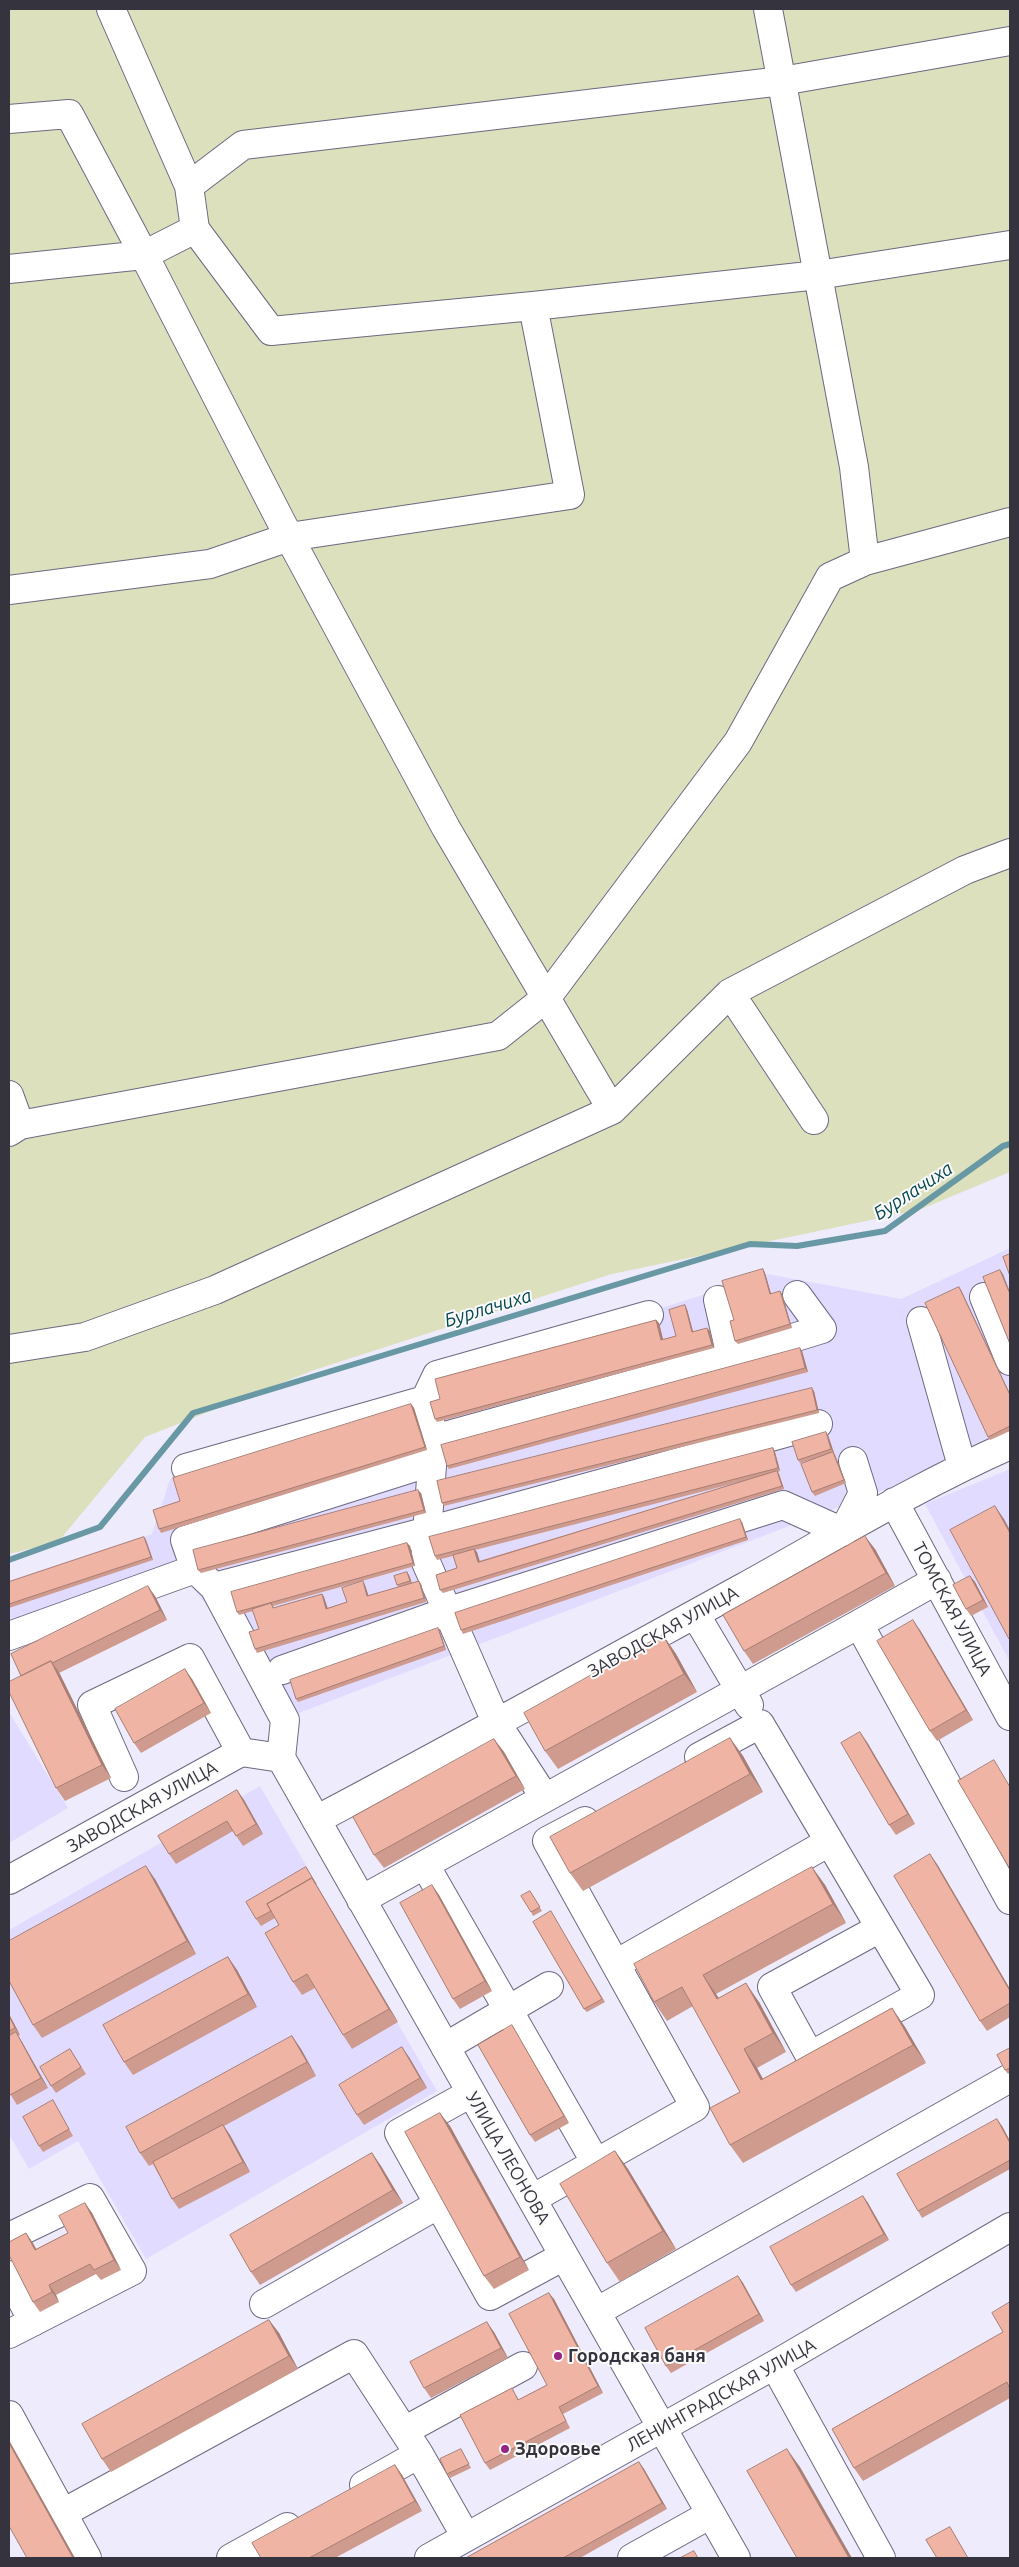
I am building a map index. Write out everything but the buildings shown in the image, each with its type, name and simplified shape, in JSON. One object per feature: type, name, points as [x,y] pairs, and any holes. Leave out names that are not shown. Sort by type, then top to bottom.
[{"type":"street","points":[[111,9],[189,186],[194,229],[271,330],[533,306],[818,275],[1010,245]]},
{"type":"street","points":[[768,9],[854,467],[865,561]]},
{"type":"street","points":[[189,186],[243,145],[782,81],[1010,41]]},
{"type":"street","points":[[9,119],[69,114],[290,538],[446,828],[612,1110]]},
{"type":"street","points":[[9,269],[144,255],[194,229]]},
{"type":"street","points":[[9,590],[210,564],[290,538],[570,495],[533,306]]},
{"type":"street","points":[[9,1095],[14,1128],[498,1036],[547,997],[738,742],[830,577],[865,561],[1010,522]]},
{"type":"street","points":[[9,1349],[85,1336],[215,1290],[612,1110],[730,993],[965,870],[1010,853]]},
{"type":"street","points":[[730,993],[814,1120]]},
{"type":"street","points":[[124,1776],[92,1705],[190,1658],[241,1752],[280,1758],[285,1720],[204,1578],[185,1540],[433,1450],[822,1329],[797,1295]]},
{"type":"street","points":[[984,1297],[1010,1362]]},
{"type":"street","points":[[718,1300],[731,1357]]},
{"type":"street","points":[[532,2199],[694,2106],[547,1841],[536,1803],[497,1724],[446,1612],[425,1560],[433,1450],[425,1400],[437,1374],[649,1315]]},
{"type":"street","points":[[921,1320],[962,1466]]},
{"type":"street","points":[[186,1468],[425,1400]]},
{"type":"street","points":[[9,1636],[204,1578],[428,1531],[818,1424]]},
{"type":"street","name":"ЗАВОДСКАЯ УЛИЦА","points":[[316,1820],[497,1724],[894,1502],[962,1466],[1010,1445]]},
{"type":"street","points":[[282,1670],[446,1612],[783,1505],[843,1532],[864,1493],[853,1461]]},
{"type":"street","name":"ТОМСКАЯ УЛИЦА","points":[[894,1502],[1010,1716]]},
{"type":"street","points":[[362,1900],[937,1580]]},
{"type":"street","points":[[695,1614],[920,1995],[810,2056],[772,1987],[880,1928]]},
{"type":"street","points":[[859,1624],[1010,1900]]},
{"type":"street","points":[[675,1771],[760,1724]]},
{"type":"street","name":"ЗАВОДСКАЯ УЛИЦА","points":[[9,1880],[241,1752]]},
{"type":"street","name":"УЛИЦА ЛЕОНОВА","points":[[280,1758],[736,2558]]},
{"type":"street","points":[[547,1841],[607,1808]]},
{"type":"street","points":[[616,1964],[829,1842]]},
{"type":"street","points":[[425,1865],[596,2163]]},
{"type":"street","points":[[445,2047],[549,1986]]},
{"type":"street","points":[[596,2312],[1010,2078]]},
{"type":"street","points":[[471,2092],[399,2132],[490,2296],[564,2256]]},
{"type":"street","points":[[9,2238],[90,2198],[132,2271],[9,2334]]},
{"type":"street","points":[[264,2304],[439,2204]]},
{"type":"street","name":"ЛЕНИНГРАДСКАЯ УЛИЦА","points":[[429,2558],[776,2364],[1010,2227]]},
{"type":"street","points":[[9,2275],[33,2322]]},
{"type":"street","points":[[63,2513],[354,2354],[419,2454],[466,2538]]},
{"type":"street","points":[[776,2364],[780,2375],[881,2558]]},
{"type":"street","points":[[404,2430],[523,2366]]},
{"type":"street","points":[[9,2415],[87,2558]]},
{"type":"street","points":[[342,2497],[419,2454]]},
{"type":"street","points":[[632,2558],[711,2514]]},
{"type":"street","points":[[232,2558],[307,2516]]},
{"type":"shaded area","points":[[1010,1248],[1010,1438],[973,1456],[291,1716],[190,1584],[9,1630],[9,1582],[152,1534],[170,1479],[455,1374],[768,1274],[901,1299]]},
{"type":"shaded area","points":[[1010,1469],[1010,1662],[925,1504]]},
{"type":"shaded area","points":[[9,1712],[68,1808],[9,1843]]},
{"type":"shaded area","points":[[260,1786],[437,2091],[146,2259],[78,2141],[29,2169],[9,2134],[9,1930]]},
{"type":"green space","points":[[9,9],[1010,9],[1010,1172],[919,1210],[612,1274],[314,1370],[145,1437],[58,1542],[9,1554]]},
{"type":"waterway","name":"Бурлачиха","points":[[9,1560],[100,1527],[193,1413],[750,1244],[797,1246],[885,1231],[1003,1146],[1010,1144]]},
{"type":"place","name":"Городская баня","points":[[558,2356]]},
{"type":"place","name":"Здоровье","points":[[505,2449]]}]
